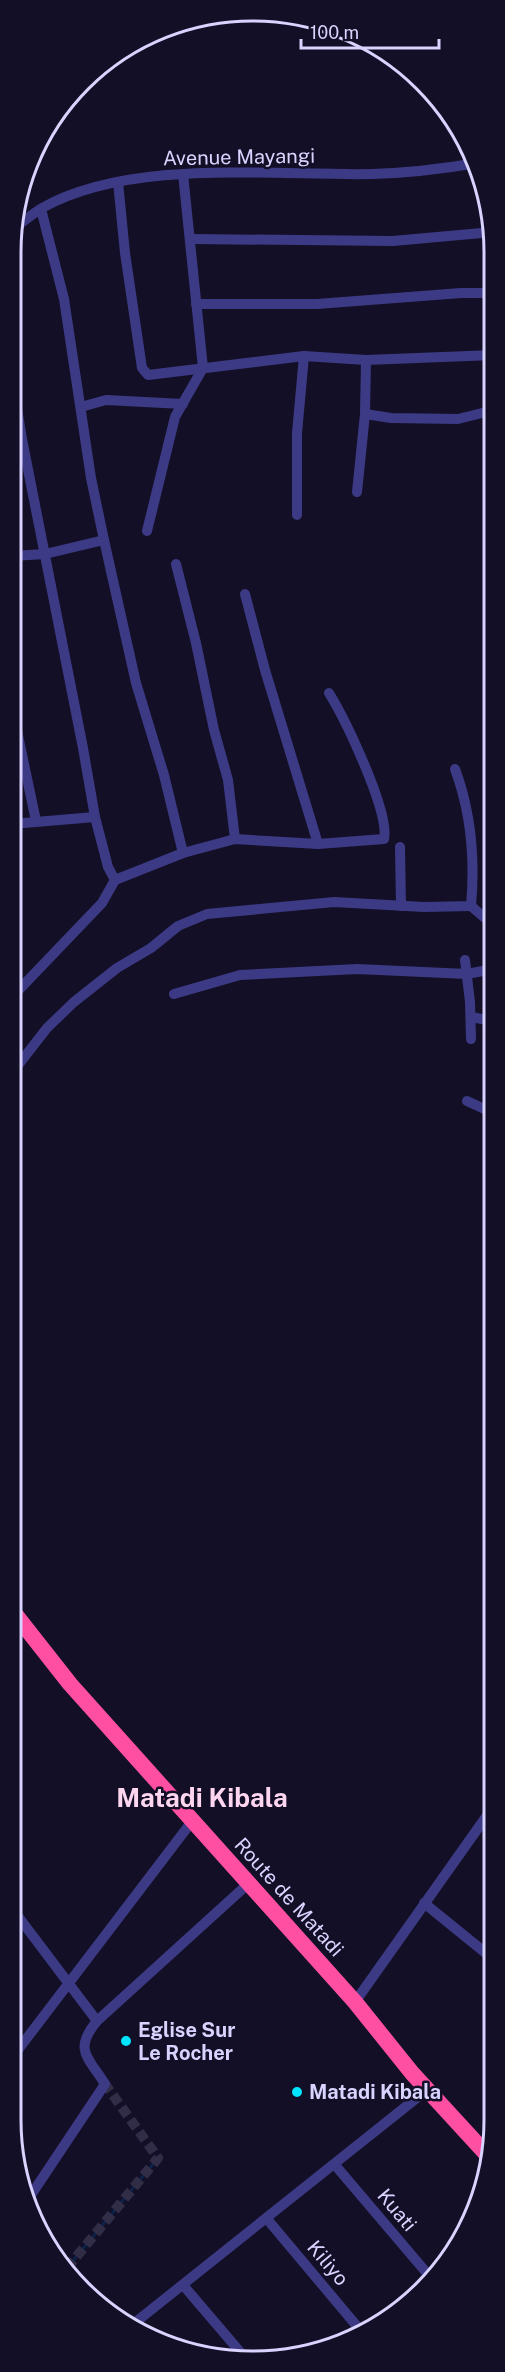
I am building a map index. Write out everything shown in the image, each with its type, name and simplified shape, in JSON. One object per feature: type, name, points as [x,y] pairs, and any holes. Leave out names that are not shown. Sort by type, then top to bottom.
[{"type":"highway","name":"Route de Matadi","points":[[21,1630],[355,2002],[412,2073],[483,2142]]},
{"type":"street","name":"Avenue Mayangi","points":[[23,222],[41,209],[90,189],[118,182],[183,174],[373,174],[467,165]]},
{"type":"street","points":[[147,531],[175,417],[203,368],[183,174]]},
{"type":"street","points":[[118,182],[127,265],[144,373],[148,375],[304,356],[366,360],[484,355]]},
{"type":"street","points":[[41,209],[63,299],[91,478],[104,540],[136,683],[164,775],[183,853]]},
{"type":"street","points":[[191,239],[393,241],[483,233]]},
{"type":"street","points":[[196,304],[317,304],[461,293],[484,294]]},
{"type":"street","points":[[297,515],[297,432],[304,356]]},
{"type":"street","points":[[357,492],[366,360]]},
{"type":"street","points":[[81,407],[106,400],[183,404]]},
{"type":"street","points":[[364,414],[392,418],[458,419],[484,412]]},
{"type":"street","points":[[21,426],[95,817],[108,867],[115,880]]},
{"type":"street","points":[[21,555],[45,554],[104,540]]},
{"type":"street","points":[[176,564],[196,643],[214,730],[228,780],[235,839]]},
{"type":"street","points":[[245,594],[265,670],[318,844]]},
{"type":"street","points":[[21,988],[102,903],[115,880],[183,853],[235,839],[318,844],[382,840],[385,837],[385,825],[381,809],[351,735],[329,693]]},
{"type":"street","points":[[21,749],[36,820]]},
{"type":"street","points":[[455,769],[467,806],[472,865],[471,906]]},
{"type":"street","points":[[21,822],[95,817]]},
{"type":"street","points":[[400,848],[401,906]]},
{"type":"street","points":[[21,1061],[47,1028],[74,1002],[117,968],[151,948],[178,926],[207,914],[334,902],[401,906],[471,906],[484,918]]},
{"type":"street","points":[[465,960],[471,1039]]},
{"type":"street","points":[[174,994],[240,975],[311,969],[381,969],[467,974],[484,971]]},
{"type":"street","points":[[471,1017],[484,1019]]},
{"type":"street","points":[[467,1101],[484,1109]]},
{"type":"street","points":[[21,2045],[70,1984],[192,1820]]},
{"type":"street","points":[[355,2002],[484,1820]]},
{"type":"street","points":[[33,2193],[105,2084],[84,2051],[83,2042],[87,2033],[97,2021],[249,1883]]},
{"type":"street","points":[[424,1903],[484,1952]]},
{"type":"street","points":[[21,1920],[97,2021]]},
{"type":"street","points":[[138,2320],[428,2089]]},
{"type":"street","name":"Kuati","points":[[335,2165],[426,2273]]},
{"type":"street","name":"Kiliyo","points":[[267,2219],[357,2326]]},
{"type":"street","points":[[183,2285],[235,2351]]},
{"type":"waterway","points":[[71,2263],[158,2158]]},
{"type":"tunnel","points":[[71,2263],[158,2158],[105,2084]]},
{"type":"place","name":"Eglise Sur Le Rocher","points":[[126,2041]]},
{"type":"place","name":"Matadi Kibala","points":[[297,2092]]},
{"type":"district","name":"Matadi Kibala","points":[[202,1797]]}]
